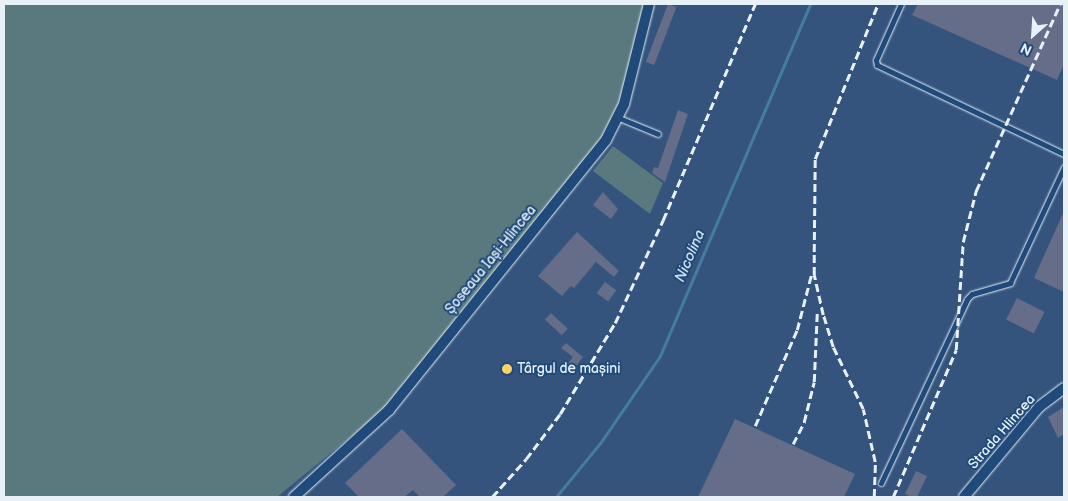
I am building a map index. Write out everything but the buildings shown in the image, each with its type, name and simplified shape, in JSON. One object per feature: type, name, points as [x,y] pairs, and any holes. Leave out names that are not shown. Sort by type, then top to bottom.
[{"type":"street","name":"Șoseaua Iași-Hlincea","points":[[294,497],[388,410],[606,140],[619,118],[649,4]]},
{"type":"street","name":"Strada Hlincea","points":[[964,497],[1039,406],[1064,388]]},
{"type":"lane","points":[[901,4],[876,60],[878,65],[1064,154]]},
{"type":"lane","points":[[619,118],[658,134]]},
{"type":"lane","points":[[881,484],[968,299],[972,294],[1010,283],[1064,167]]},
{"type":"green space","points":[[4,4],[646,4],[617,122],[386,408],[277,497],[4,497]]},
{"type":"green space","points":[[613,146],[663,183],[650,214],[593,171]]},
{"type":"waterway","name":"Nicolina","points":[[556,497],[601,442],[660,356],[810,4]]},
{"type":"railway","points":[[492,497],[526,459],[560,414],[615,323],[663,220],[755,4]]},
{"type":"railway","points":[[874,497],[875,462],[863,409],[833,347],[823,315],[814,275],[814,252],[815,159],[878,4]]},
{"type":"railway","points":[[893,497],[956,350],[963,242],[976,191],[1060,4]]},
{"type":"railway","points":[[755,426],[797,330],[812,272]]},
{"type":"railway","points":[[793,444],[804,422],[814,382],[817,313]]},
{"type":"place","name":"Târgul de mașini","points":[[507,369]]}]
